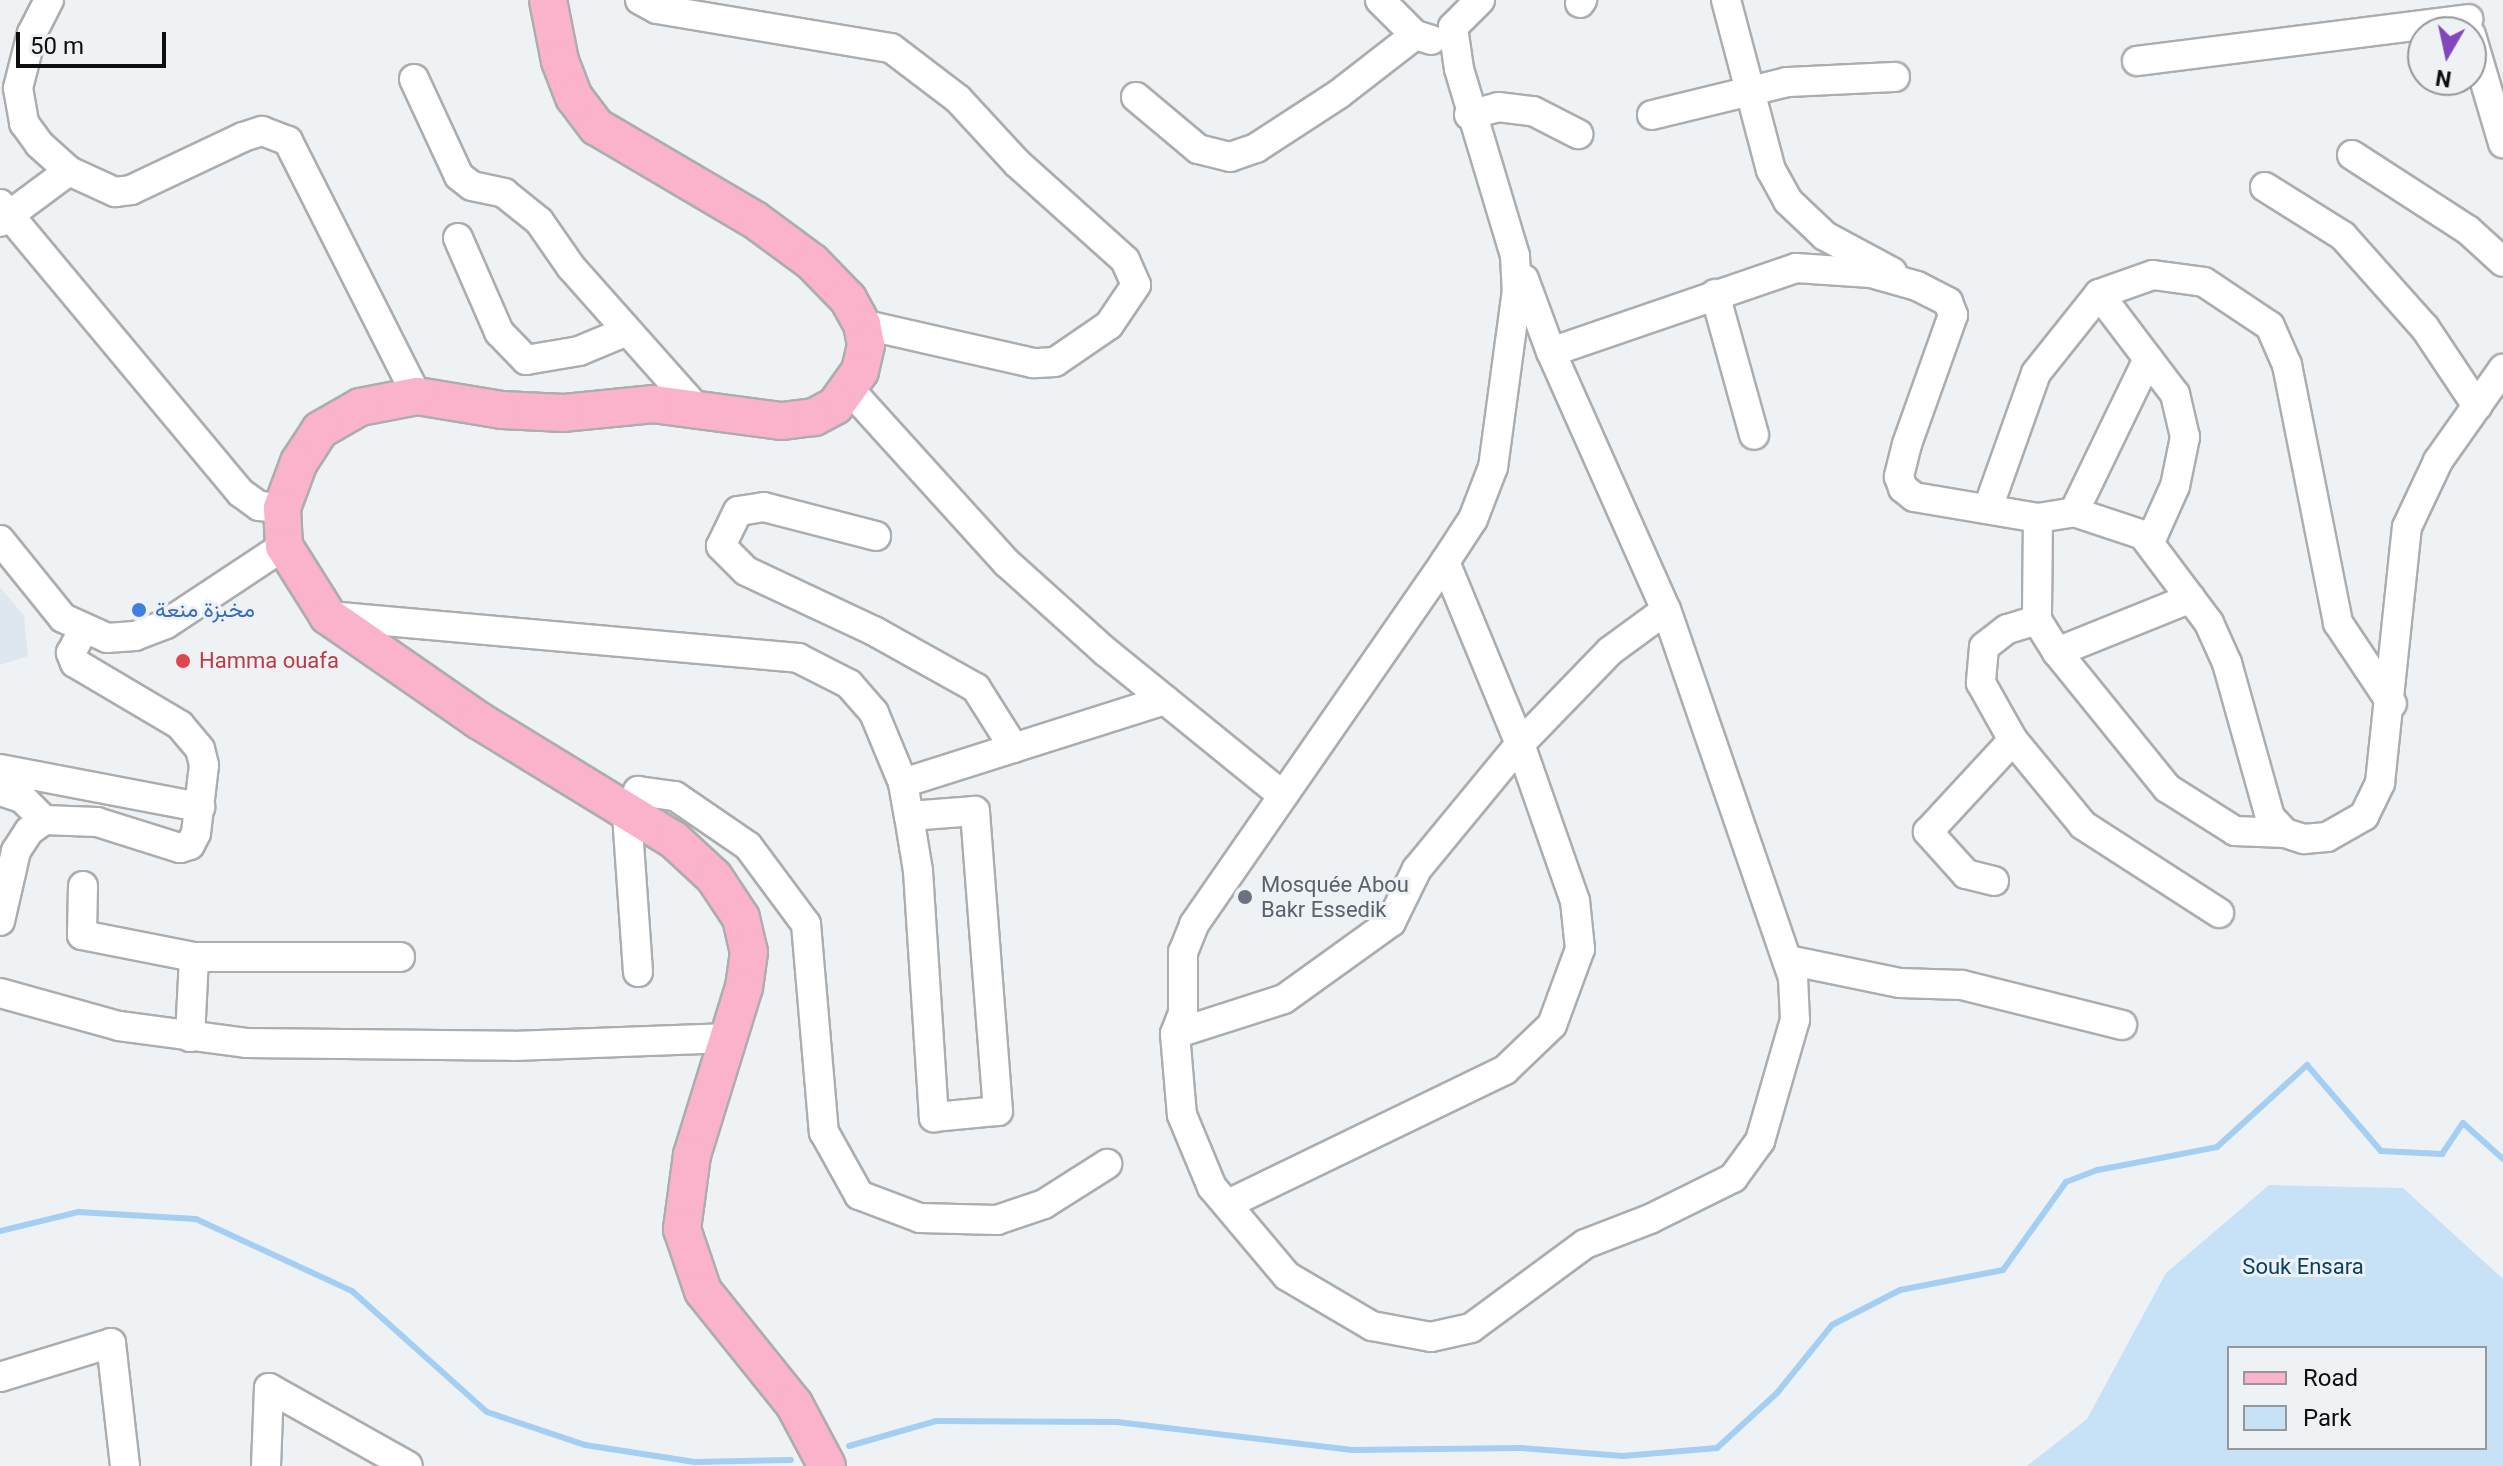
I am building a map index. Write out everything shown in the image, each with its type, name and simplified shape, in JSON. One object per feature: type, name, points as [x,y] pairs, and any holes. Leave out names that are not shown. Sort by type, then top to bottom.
[{"type":"main road","points":[[548,0],[560,61],[574,97],[597,127],[755,220],[800,253],[848,299],[862,324],[866,345],[850,390],[814,417],[781,421],[654,404],[564,413],[417,396],[360,407],[320,430],[299,462],[282,508],[284,546],[328,616],[478,720],[674,840],[714,877],[741,918],[749,952],[730,1038],[692,1155],[682,1229],[703,1291],[794,1404],[827,1466]]},
{"type":"street","points":[[49,0],[24,59],[18,107],[39,144],[69,171],[115,192],[131,190],[262,131],[288,141],[417,396]]},
{"type":"street","points":[[640,0],[657,9],[891,48],[958,99],[1017,163],[1125,260],[1136,285],[1109,325],[1055,362],[1033,363],[862,324]]},
{"type":"street","points":[[1380,0],[1415,35],[1441,40],[1480,0]]},
{"type":"street","points":[[1726,0],[1771,170],[1802,220],[1948,302],[1953,315],[1899,477],[1914,497],[2038,518],[2074,512],[2150,542],[2191,598],[2227,663],[2270,817],[2285,833]]},
{"type":"street","points":[[1453,27],[1469,115],[1515,256],[1551,352],[1666,610],[1788,960],[1797,998],[1795,1020],[1750,1160],[1733,1178],[1574,1251],[1471,1328],[1431,1337],[1372,1326],[1287,1276],[1212,1187],[1182,1115],[1175,1034],[1183,1013],[1183,952],[1194,925],[1281,794],[1473,519],[1493,467],[1517,311],[1515,256]]},
{"type":"street","points":[[2137,61],[2407,28]]},
{"type":"street","points":[[1136,97],[1198,149],[1230,157],[1256,148],[1339,94],[1415,35]]},
{"type":"street","points":[[1652,115],[1787,82],[1895,77]]},
{"type":"street","points":[[414,79],[459,176],[472,186],[504,193],[539,221],[627,331],[697,409]]},
{"type":"street","points":[[2487,86],[2503,143]]},
{"type":"street","points":[[1469,115],[1498,107],[1533,111],[1578,134]]},
{"type":"street","points":[[2352,155],[2468,230],[2503,262]]},
{"type":"street","points":[[69,171],[2,213],[241,493],[259,506],[282,508]]},
{"type":"street","points":[[2265,187],[2343,236],[2425,328],[2477,406]]},
{"type":"street","points":[[458,238],[499,332],[526,360],[579,351],[627,331]]},
{"type":"street","points":[[1551,352],[1796,268],[1871,273],[1917,286]]},
{"type":"street","points":[[1988,508],[2036,373],[2099,294],[2153,275],[2204,282],[2270,326],[2287,365],[2338,623],[2392,704]]},
{"type":"street","points":[[1715,294],[1754,435]]},
{"type":"street","points":[[2099,294],[2175,394],[2185,437],[2175,486],[2150,542]]},
{"type":"street","points":[[2074,512],[2148,359]]},
{"type":"street","points":[[2038,518],[2037,620],[2057,652],[2167,788],[2235,831],[2285,833],[2304,839],[2327,837],[2364,816],[2380,783],[2392,704],[2399,566],[2407,527],[2419,493],[2503,369]]},
{"type":"street","points":[[850,390],[1007,563],[1165,700],[1281,794]]},
{"type":"street","points":[[876,536],[764,507],[738,511],[721,546],[746,571],[874,631],[976,688],[1014,748]]},
{"type":"street","points":[[0,540],[63,618],[83,630],[107,638],[135,636],[166,624],[284,546]]},
{"type":"street","points":[[1228,1204],[1505,1070],[1552,1025],[1580,949],[1576,917],[1520,744],[1445,562]]},
{"type":"street","points":[[2057,652],[2191,598]]},
{"type":"street","points":[[1175,1034],[1284,999],[1391,922],[1417,869],[1520,744],[1610,651],[1666,610]]},
{"type":"street","points":[[328,616],[798,658],[824,666],[849,684],[874,713],[903,783],[918,871],[934,1117],[998,1111],[975,811],[909,816]]},
{"type":"street","points":[[2037,620],[2007,629],[1984,647],[1981,683],[2013,740],[2083,825],[2219,913]]},
{"type":"street","points":[[1,910],[16,851],[29,831],[44,820],[97,822],[180,848],[190,845],[196,833],[204,765],[200,749],[172,719],[75,663],[71,653],[83,630]]},
{"type":"street","points":[[903,783],[1165,700]]},
{"type":"street","points":[[1994,881],[1966,874],[1928,832],[2013,740]]},
{"type":"street","points":[[0,769],[200,807]]},
{"type":"street","points":[[0,791],[22,798],[44,820]]},
{"type":"street","points":[[638,972],[627,813],[638,791],[675,796],[748,846],[806,924],[824,1132],[859,1195],[920,1218],[997,1220],[1044,1204],[1107,1164]]},
{"type":"street","points":[[83,886],[82,935],[194,957],[400,957]]},
{"type":"street","points":[[190,1037],[194,957]]},
{"type":"street","points":[[1788,960],[1900,983],[1962,985],[2122,1025]]},
{"type":"street","points":[[0,993],[119,1026],[190,1037],[353,1046],[730,1038]]},
{"type":"street","points":[[0,1377],[111,1343],[125,1466]]},
{"type":"street","points":[[266,1466],[269,1388],[400,1464]]},
{"type":"shaded area","points":[[0,587],[24,616],[28,656],[0,665]]},
{"type":"green space","name":"Souk Ensara","points":[[2269,1185],[2403,1188],[2503,1279],[2503,1466],[2027,1466],[2087,1419],[2166,1273]]},
{"type":"waterway","points":[[849,1446],[936,1421],[1117,1422],[1352,1450],[1522,1448],[1623,1456],[1717,1448],[1777,1393],[1832,1325],[1900,1290],[2003,1270],[2066,1182],[2098,1170],[2217,1147],[2307,1065],[2381,1151],[2442,1154],[2463,1123],[2503,1159]]},
{"type":"waterway","points":[[0,1231],[78,1212],[196,1219],[352,1291],[487,1412],[585,1445],[695,1462],[791,1460]]},
{"type":"place","name":"مخبزة منعة","points":[[139,610]]},
{"type":"place","name":"Hamma ouafa","points":[[183,661]]},
{"type":"place","name":"Mosquée Abou Bakr Essedik","points":[[1245,897]]}]
